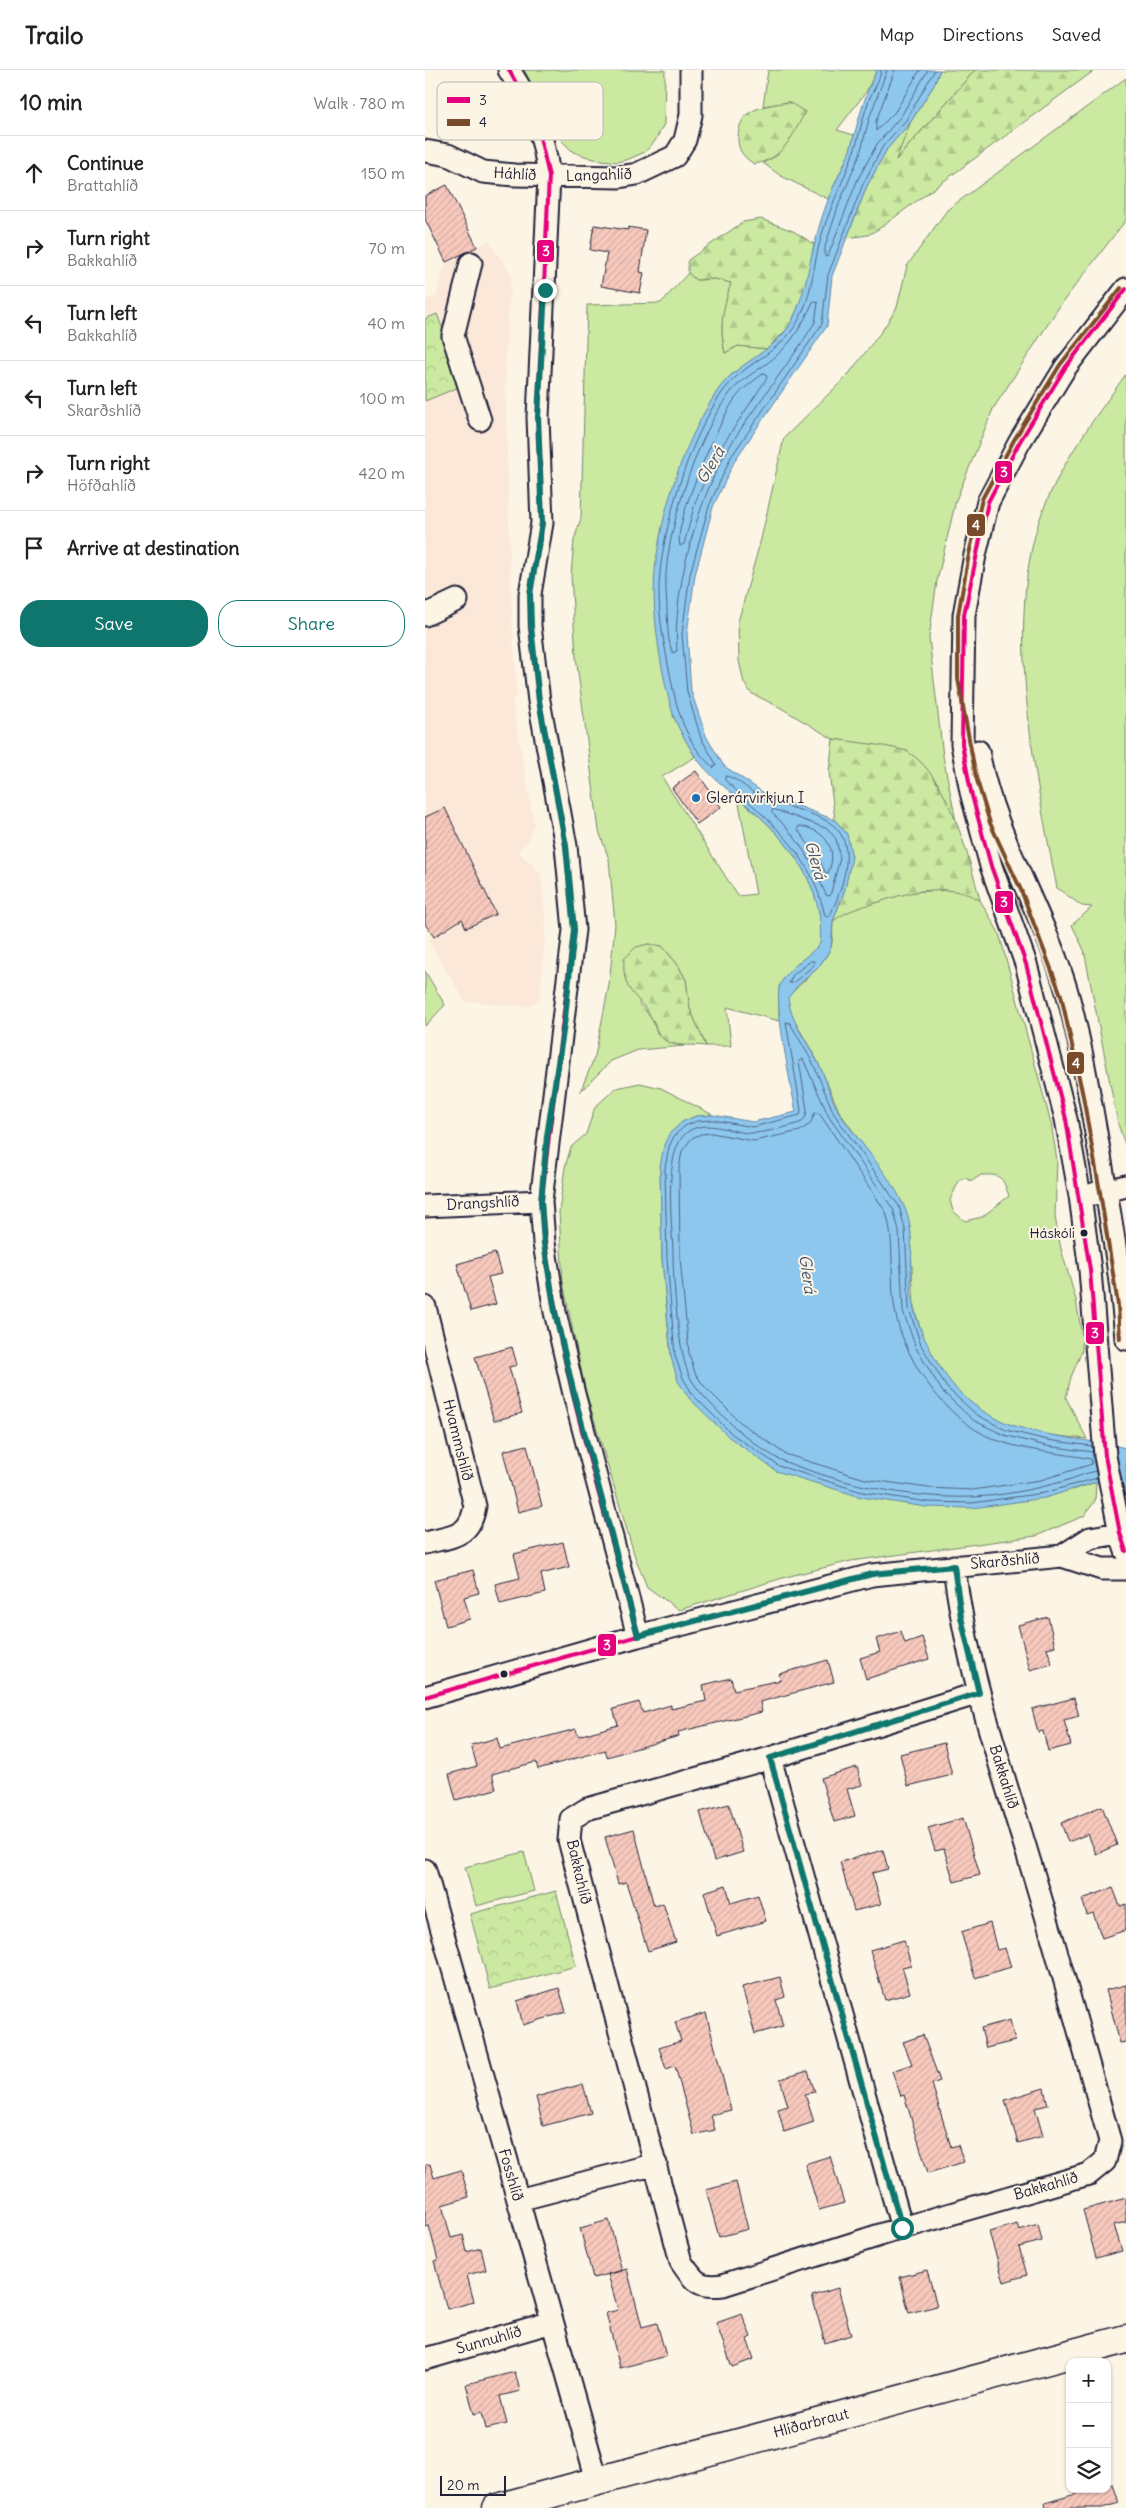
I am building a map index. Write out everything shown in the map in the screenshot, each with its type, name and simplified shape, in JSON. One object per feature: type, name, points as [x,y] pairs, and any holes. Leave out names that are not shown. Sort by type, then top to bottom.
[{"type":"main road","name":"Hlíðarbraut","points":[[497,2508],[1126,2339]]},
{"type":"street","points":[[509,70],[516,82]]},
{"type":"street","name":"Langahlíð","points":[[549,176],[619,177],[637,174],[675,156],[685,140],[691,115],[691,70]]},
{"type":"street","points":[[543,140],[549,176],[538,417],[542,523],[530,594],[531,626],[539,701],[566,846],[574,930],[566,1011],[547,1136],[541,1201],[544,1244],[557,1321],[574,1394],[638,1636]]},
{"type":"street","name":"Háhlíð","points":[[425,151],[448,155],[483,172],[549,176]]},
{"type":"street","points":[[471,263],[453,336],[480,420]]},
{"type":"street","points":[[1124,293],[1065,368],[1019,443],[988,502],[975,555],[964,615],[962,744],[971,792],[991,866],[1026,964],[1066,1119],[1080,1196],[1090,1270],[1105,1456],[1124,1539]]},
{"type":"street","points":[[425,614],[457,600]]},
{"type":"street","points":[[964,678],[982,775],[996,820],[1027,888],[1067,993],[1089,1095],[1116,1189],[1126,1339]]},
{"type":"street","points":[[1080,1196],[1116,1189]]},
{"type":"street","name":"Drangshlíð","points":[[425,1206],[541,1201]]},
{"type":"street","name":"Hvammshlíð","points":[[425,1307],[475,1506],[473,1522],[462,1533],[425,1543]]},
{"type":"street","name":"Skarðshlíð","points":[[1062,1556],[1090,1538],[1124,1539]]},
{"type":"street","name":"Skarðshlíð","points":[[425,1697],[638,1636],[872,1574],[1062,1556],[1102,1569],[1126,1569]]},
{"type":"street","name":"Bakkahlíð","points":[[954,1566],[961,1617],[979,1693],[1039,1890],[1110,2141],[1105,2161],[1089,2174],[902,2228],[723,2286],[705,2287],[695,2280],[681,2262],[569,1840],[571,1819],[587,1810],[770,1758],[979,1693]]},
{"type":"street","points":[[770,1758],[902,2228]]},
{"type":"street","name":"Fosshlíð","points":[[425,1870],[597,2480]]},
{"type":"street","points":[[518,2200],[656,2164]]},
{"type":"street","name":"Sunnuhlíð","points":[[425,2359],[552,2322]]},
{"type":"shaded area","points":[[447,185],[477,247],[489,241],[511,274],[505,370],[511,598],[517,698],[512,700],[534,823],[528,842],[518,851],[541,874],[546,924],[540,998],[529,1007],[465,1001],[428,941],[434,937],[425,924],[425,300],[436,296],[446,262],[425,219],[425,196]]},
{"type":"green space","points":[[524,70],[665,70],[664,124],[655,141],[645,152],[617,162],[594,159],[573,152],[561,140],[603,140],[603,82],[530,82]]},
{"type":"green space","points":[[768,70],[877,70],[866,92],[837,130],[854,135],[850,151],[828,199],[781,176],[763,163],[778,155],[789,102],[763,106]]},
{"type":"green space","points":[[940,70],[975,70],[894,162],[910,123],[934,85]]},
{"type":"green space","points":[[975,70],[1095,70],[880,228],[868,235],[847,238],[867,186],[887,149],[910,123],[896,160]]},
{"type":"green space","points":[[1126,78],[1126,220],[1061,304],[993,409],[956,500],[937,581],[929,638],[943,756],[957,826],[937,782],[907,751],[833,739],[781,708],[751,693],[744,683],[739,661],[738,622],[761,539],[784,438],[848,375],[884,328],[897,307],[907,266],[947,210]]},
{"type":"green space","points":[[789,102],[805,112],[791,138],[780,152],[773,157],[764,162],[754,164],[745,157],[739,148],[739,129],[742,121],[747,115],[761,107]]},
{"type":"green space","points":[[761,219],[793,231],[814,244],[804,295],[789,327],[767,349],[738,346],[725,353],[722,335],[723,318],[731,283],[715,279],[696,280],[688,273],[688,260],[743,222]]},
{"type":"green space","points":[[688,273],[696,280],[715,279],[732,283],[726,301],[722,326],[725,353],[738,346],[767,349],[732,374],[720,388],[673,716],[695,757],[662,777],[738,896],[756,894],[738,798],[765,821],[789,848],[807,878],[819,911],[822,938],[815,951],[779,986],[779,1021],[727,1007],[731,1046],[706,1046],[690,1009],[686,980],[678,965],[662,946],[648,944],[639,1004],[651,1017],[658,1035],[673,1044],[684,1046],[638,1050],[611,1061],[580,1092],[595,1056],[609,985],[615,924],[609,859],[599,831],[576,657],[571,575],[574,540],[581,518],[587,305],[661,303]]},
{"type":"green space","points":[[437,314],[464,385],[425,401],[425,319]]},
{"type":"green space","points":[[1126,374],[1126,1147],[1118,1124],[1084,950],[1072,925],[1092,907],[1082,906],[1057,888],[1032,748],[1026,697],[1024,648],[1025,599],[1031,553],[1043,510],[1070,456]]},
{"type":"green space","points":[[833,739],[903,750],[922,763],[935,779],[955,819],[970,862],[980,900],[968,894],[955,891],[930,890],[892,898],[855,909],[833,921],[845,889],[847,834],[835,820],[829,772]]},
{"type":"green space","points":[[952,890],[968,893],[980,900],[999,933],[1051,1123],[1057,1160],[1055,1217],[1061,1249],[1076,1300],[1082,1336],[1082,1351],[1071,1377],[1066,1398],[1087,1439],[1048,1435],[1009,1425],[980,1411],[951,1385],[925,1343],[914,1308],[910,1228],[889,1183],[839,1111],[817,1060],[790,1013],[787,998],[816,969],[830,949],[833,921],[845,912],[909,892]],"holes":[[[981,1175],[993,1175],[1000,1178],[1009,1196],[982,1217],[965,1221],[953,1211],[950,1200],[959,1181],[965,1178],[972,1181]]]},
{"type":"green space","points":[[648,944],[662,946],[678,965],[686,980],[690,1009],[706,1046],[677,1044],[664,1040],[651,1017],[628,986],[625,979],[624,959],[636,947]]},
{"type":"green space","points":[[425,971],[445,1005],[425,1026]]},
{"type":"green space","points":[[640,1083],[661,1088],[713,1115],[696,1116],[682,1122],[660,1167],[662,1259],[671,1357],[1073,1490],[1096,1482],[1095,1501],[1084,1516],[1036,1536],[851,1561],[786,1577],[679,1610],[647,1587],[635,1557],[585,1389],[563,1283],[559,1212],[565,1167],[571,1147],[586,1134],[595,1107],[616,1088]]},
{"type":"green space","points":[[524,1852],[534,1891],[476,1906],[465,1867]]},
{"type":"green space","points":[[556,1891],[576,1966],[490,1989],[470,1914]]},
{"type":"water","name":"Glerá","points":[[877,70],[940,70],[934,85],[910,123],[887,149],[867,186],[832,276],[827,326],[735,460],[713,507],[695,575],[687,634],[691,691],[706,736],[724,766],[764,793],[835,820],[847,834],[852,857],[845,889],[833,921],[831,948],[818,968],[799,984],[788,998],[795,1022],[819,1066],[840,1114],[882,1170],[897,1193],[908,1216],[914,1309],[921,1330],[934,1357],[956,1388],[976,1406],[998,1419],[1021,1428],[1045,1434],[1126,1448],[1126,1490],[1096,1482],[1045,1498],[972,1508],[926,1507],[861,1497],[776,1471],[729,1437],[689,1398],[678,1381],[671,1357],[662,1259],[660,1167],[664,1145],[669,1134],[682,1122],[696,1116],[713,1115],[753,1122],[796,1112],[779,1009],[780,985],[788,973],[820,944],[820,924],[811,886],[791,851],[765,821],[720,783],[698,761],[677,724],[665,681],[658,643],[654,587],[658,548],[676,477],[706,410],[726,380],[778,340],[793,319],[804,290],[822,216],[850,150],[865,99]]},
{"type":"building","points":[[447,185],[477,247],[446,262],[425,219],[425,196]]},
{"type":"building","points":[[594,225],[628,230],[628,227],[646,230],[640,272],[644,273],[640,293],[601,286],[607,253],[590,250]]},
{"type":"building","name":"Glerárvirkjun I","points":[[696,771],[721,807],[697,824],[672,788]]},
{"type":"building","points":[[445,808],[496,914],[466,928],[462,919],[434,937],[425,924],[425,817]]},
{"type":"building","points":[[495,1253],[501,1274],[488,1277],[496,1304],[471,1311],[457,1264]]},
{"type":"building","points":[[512,1347],[517,1365],[509,1367],[522,1413],[494,1421],[475,1357]]},
{"type":"building","points":[[527,1445],[542,1506],[518,1512],[503,1451]]},
{"type":"building","points":[[563,1542],[569,1567],[541,1574],[545,1593],[500,1604],[495,1584],[520,1578],[514,1554]]},
{"type":"building","points":[[473,1570],[479,1593],[464,1597],[470,1619],[446,1626],[434,1580]]},
{"type":"building","points":[[1048,1617],[1055,1646],[1047,1648],[1052,1664],[1030,1670],[1018,1625]]},
{"type":"building","points":[[901,1631],[905,1643],[922,1637],[929,1659],[866,1679],[860,1658],[880,1652],[876,1639]]},
{"type":"building","points":[[828,1660],[834,1682],[760,1702],[762,1712],[678,1732],[679,1736],[607,1757],[605,1750],[538,1769],[536,1762],[492,1774],[496,1789],[456,1800],[449,1774],[477,1766],[471,1745],[497,1738],[500,1749],[576,1729],[578,1736],[618,1725],[613,1709],[639,1702],[643,1713],[671,1705],[671,1709],[706,1701],[703,1685],[731,1678],[734,1690],[781,1680],[779,1674]]},
{"type":"building","points":[[1074,1698],[1079,1716],[1064,1720],[1071,1745],[1048,1751],[1043,1731],[1038,1732],[1032,1709]]},
{"type":"building","points":[[944,1743],[952,1775],[908,1786],[900,1754]]},
{"type":"building","points":[[857,1767],[862,1785],[847,1789],[855,1816],[834,1822],[821,1778]]},
{"type":"building","points":[[729,1804],[743,1852],[714,1861],[700,1812]]},
{"type":"building","points":[[1102,1806],[1117,1845],[1096,1854],[1088,1834],[1068,1842],[1061,1823]]},
{"type":"building","points":[[963,1818],[980,1875],[954,1882],[944,1849],[935,1851],[928,1828]]},
{"type":"building","points":[[634,1829],[654,1906],[663,1903],[676,1942],[648,1951],[626,1882],[618,1884],[605,1837]]},
{"type":"building","points":[[883,1850],[888,1869],[872,1873],[881,1904],[854,1911],[840,1862]]},
{"type":"building","points":[[726,1885],[731,1903],[758,1895],[766,1921],[717,1936],[704,1892]]},
{"type":"building","points":[[1113,1888],[1120,1906],[1126,1904],[1126,1930],[1102,1938],[1093,1913],[1087,1915],[1082,1899]]},
{"type":"building","points":[[990,1923],[997,1950],[1005,1948],[1011,1967],[975,1978],[961,1932]]},
{"type":"building","points":[[904,1940],[911,1965],[902,1967],[910,1993],[885,2000],[870,1950]]},
{"type":"building","points":[[780,1977],[785,1997],[776,2000],[783,2026],[755,2034],[742,1987]]},
{"type":"building","points":[[1126,1985],[1126,2042],[1120,2043],[1106,1990]]},
{"type":"building","points":[[559,1988],[566,2012],[523,2025],[517,2001]]},
{"type":"building","points":[[706,2013],[731,2110],[711,2115],[715,2130],[694,2135],[675,2066],[666,2069],[659,2048],[681,2041],[675,2022]]},
{"type":"building","points":[[1010,2020],[1015,2041],[986,2048],[981,2028]]},
{"type":"building","points":[[923,2035],[940,2081],[932,2084],[951,2147],[958,2145],[964,2162],[928,2173],[904,2095],[901,2096],[892,2071],[912,2064],[903,2042]]},
{"type":"building","points":[[808,2071],[815,2092],[805,2094],[814,2122],[784,2132],[778,2109],[788,2106],[780,2079]]},
{"type":"building","points":[[583,2084],[591,2113],[543,2126],[536,2097]]},
{"type":"building","points":[[1044,2088],[1048,2105],[1035,2108],[1043,2136],[1018,2143],[1005,2100]]},
{"type":"building","points":[[830,2156],[844,2203],[819,2210],[805,2164]]},
{"type":"building","points":[[430,2164],[434,2178],[461,2170],[469,2197],[442,2205],[451,2238],[463,2235],[467,2252],[481,2248],[486,2270],[467,2275],[474,2302],[447,2309],[434,2261],[438,2260],[429,2226],[425,2227],[425,2165]]},
{"type":"building","points":[[736,2182],[748,2229],[719,2237],[706,2190]]},
{"type":"building","points":[[1126,2198],[1126,2222],[1114,2225],[1122,2251],[1096,2258],[1083,2210]]},
{"type":"building","points":[[609,2220],[622,2271],[593,2278],[580,2228]]},
{"type":"building","points":[[1017,2224],[1019,2230],[1038,2224],[1042,2241],[1019,2247],[1027,2275],[1004,2282],[989,2232]]},
{"type":"building","points":[[627,2269],[642,2327],[657,2323],[666,2356],[620,2368],[606,2313],[618,2310],[608,2274]]},
{"type":"building","points":[[927,2270],[937,2306],[909,2313],[900,2277]]},
{"type":"building","points":[[838,2288],[851,2335],[825,2343],[812,2296]]},
{"type":"building","points":[[742,2314],[751,2337],[747,2339],[754,2359],[732,2367],[716,2323]]},
{"type":"building","points":[[515,2372],[520,2391],[500,2396],[507,2424],[486,2429],[482,2412],[474,2414],[466,2384]]},
{"type":"building","points":[[1111,2484],[1113,2484],[1119,2503],[1102,2508],[1046,2508],[1045,2503],[1079,2493],[1111,2493]]},
{"type":"transit line","name":"3","points":[[509,70],[515,82]]},
{"type":"transit line","name":"3","points":[[425,1697],[638,1636],[566,1366],[555,1311],[541,1201],[574,930],[566,846],[539,701],[530,626],[530,594],[542,523],[538,417],[549,176],[541,140]]},
{"type":"transit line","name":"4","points":[[1120,1339],[1118,1305],[1100,1192],[1083,1096],[1061,995],[1021,890],[990,823],[976,777],[958,679],[958,615],[969,554],[982,499],[1014,440],[1060,365],[1121,288]]},
{"type":"transit line","name":"3","points":[[1126,289],[1065,368],[1019,443],[988,502],[964,615],[962,744],[971,792],[991,866],[1026,964],[1066,1119],[1090,1270],[1105,1456],[1120,1533],[1126,1551]]},
{"type":"place","name":"Glerárvirkjun I","points":[[696,798]]},
{"type":"place","name":"Háskóli","points":[[1084,1233]]},
{"type":"route","points":[[545,290],[538,417],[538,449],[542,482],[542,523],[530,594],[531,626],[539,701],[555,778],[566,846],[574,930],[565,1018],[547,1136],[541,1201],[544,1244],[555,1312],[574,1394],[638,1636],[872,1574],[954,1566],[961,1617],[979,1693],[770,1758],[902,2228]]}]
